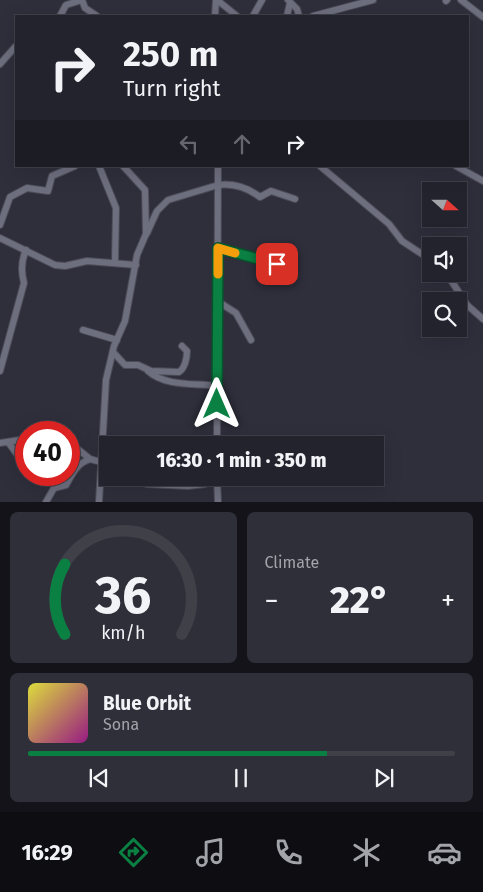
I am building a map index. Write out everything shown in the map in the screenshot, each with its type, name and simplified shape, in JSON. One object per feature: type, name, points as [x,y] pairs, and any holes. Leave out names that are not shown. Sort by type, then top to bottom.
[{"type":"street","points":[[61,15],[66,5],[82,0],[85,8],[96,15]]},
{"type":"street","points":[[216,0],[236,15]]},
{"type":"street","points":[[215,15],[216,0]]},
{"type":"street","points":[[254,15],[262,0]]},
{"type":"street","points":[[317,15],[373,0]]},
{"type":"street","points":[[461,0],[483,17]]},
{"type":"street","points":[[287,15],[289,1]]},
{"type":"street","points":[[289,1],[297,9],[299,15]]},
{"type":"street","points":[[215,15],[221,10],[229,10]]},
{"type":"street","points":[[0,64],[15,47]]},
{"type":"street","points":[[0,225],[10,197],[27,188],[48,191],[52,176],[73,167]]},
{"type":"street","points":[[99,167],[116,208],[115,262]]},
{"type":"street","points":[[124,167],[145,190],[146,234]]},
{"type":"street","points":[[217,436],[218,167]]},
{"type":"street","points":[[321,167],[342,183],[381,220],[389,224],[402,241],[422,254]]},
{"type":"street","points":[[458,167],[483,181]]},
{"type":"street","points":[[105,436],[106,380],[113,352],[125,321],[137,254],[157,211],[168,200],[227,184],[250,190],[260,197],[271,191],[295,199]]},
{"type":"street","points":[[0,238],[55,265],[65,266],[87,261],[136,265]]},
{"type":"street","points":[[218,248],[277,264],[288,270]]},
{"type":"street","points":[[0,371],[24,283],[21,272],[22,258],[26,250]]},
{"type":"street","points":[[453,282],[467,305],[483,319]]},
{"type":"street","points":[[218,301],[236,313],[250,340]]},
{"type":"street","points":[[83,330],[117,340]]},
{"type":"street","points":[[145,369],[158,372],[182,371],[187,351],[182,346]]},
{"type":"street","points":[[113,352],[125,365],[138,365],[155,377],[176,383],[198,383],[217,386]]},
{"type":"street","points":[[0,443],[15,441]]},
{"type":"street","points":[[8,442],[15,452]]},
{"type":"street","points":[[80,451],[90,459],[99,461]]},
{"type":"street","points":[[46,502],[54,488],[66,485],[71,473],[90,459]]},
{"type":"street","points":[[99,502],[101,486]]},
{"type":"street","points":[[217,486],[218,502]]},
{"type":"slow traffic","points":[[218,274],[218,248],[235,253]]},
{"type":"route","points":[[217,404],[218,248],[256,260],[277,264]]}]
